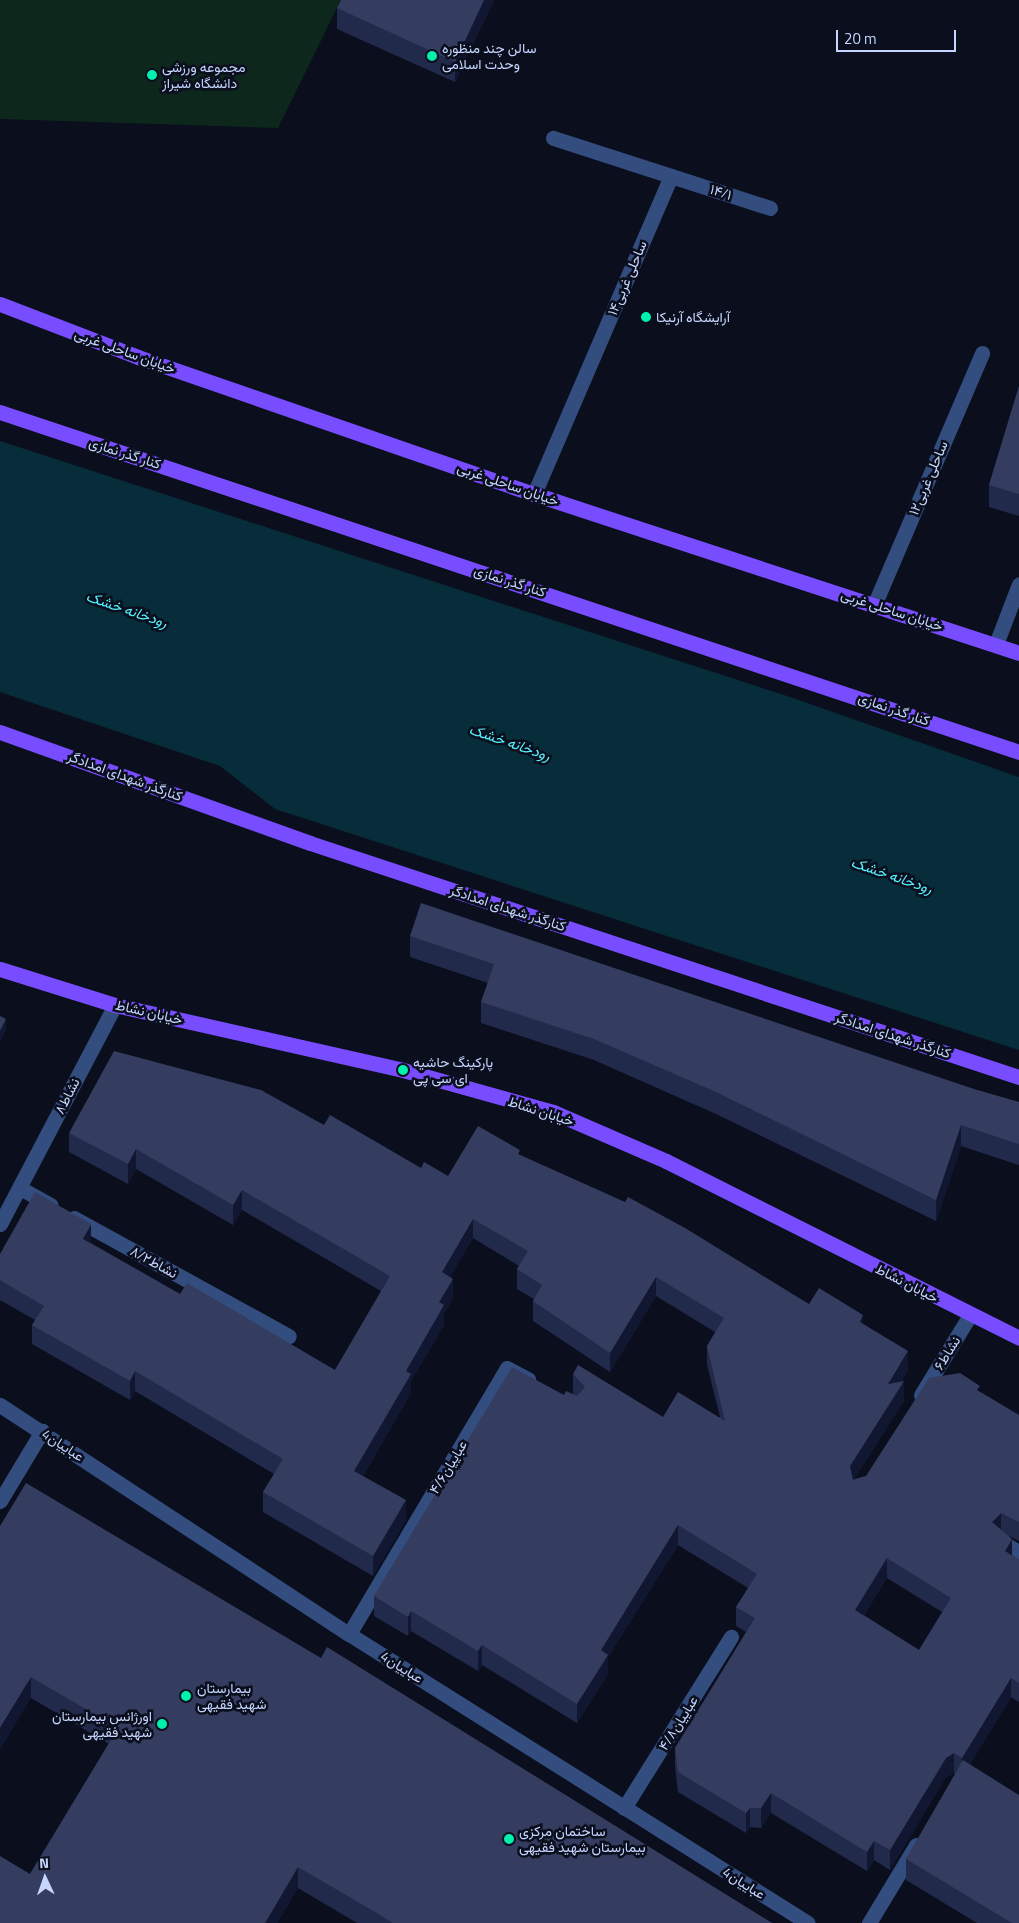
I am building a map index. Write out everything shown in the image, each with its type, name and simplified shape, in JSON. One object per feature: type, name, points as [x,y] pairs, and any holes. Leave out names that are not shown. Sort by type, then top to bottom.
[{"type":"main road","name":"خیابان ساحلی غربی","points":[[0,304],[138,357],[534,494],[874,603],[1019,652]]},
{"type":"main road","name":"کنار گذر نمازی","points":[[0,412],[1019,752]]},
{"type":"main road","name":"کنارگذر شهدای امدادگر","points":[[0,732],[310,843],[1019,1077]]},
{"type":"main road","name":"خیابان نشاط","points":[[0,969],[114,1005],[403,1070],[553,1112],[666,1161],[1019,1338]]},
{"type":"street","points":[[553,138],[671,176]]},
{"type":"street","name":"۱۴/۱","points":[[671,176],[770,208]]},
{"type":"street","name":"ساحلی غربی۱۴","points":[[534,494],[671,176]]},
{"type":"street","name":"ساحلی غربی۱۲","points":[[874,603],[982,353]]},
{"type":"street","points":[[996,644],[1019,584]]},
{"type":"street","name":"نشاط۸","points":[[0,1224],[114,1005]]},
{"type":"street","name":"نشاط۸/۲","points":[[20,1188],[289,1336]]},
{"type":"street","name":"نشاط۶","points":[[912,1408],[970,1315]]},
{"type":"street","name":"عباییان۴/۶","points":[[349,1634],[506,1368],[541,1387]]},
{"type":"street","name":"عباییان4","points":[[0,1404],[349,1634],[808,1923]]},
{"type":"street","points":[[0,1501],[42,1432]]},
{"type":"street","points":[[1001,1542],[1019,1552]]},
{"type":"street","name":"عباییان۴/۸","points":[[624,1808],[731,1637]]},
{"type":"street","points":[[869,1923],[924,1832]]},
{"type":"green space","name":"مجموعه ورزشی دانشگاه شیراز","points":[[0,0],[341,0],[278,128],[0,119]]},
{"type":"water","name":"رودخانه خشک","points":[[0,441],[787,696],[1019,777],[1019,1050],[275,809],[220,766],[0,692]]},
{"type":"building","name":"سالن چند منظوره وحدت اسلامی","points":[[341,0],[484,0],[455,62],[337,8]]},
{"type":"building","points":[[1019,386],[1019,494],[989,485]]},
{"type":"building","points":[[421,903],[974,1089],[1019,1102],[1019,1144],[961,1125],[936,1200],[716,1092],[594,1039],[481,1002],[494,964],[410,936]]},
{"type":"building","points":[[0,1016],[6,1019],[0,1031]]},
{"type":"building","points":[[114,1051],[261,1090],[324,1125],[330,1115],[421,1168],[424,1162],[448,1176],[478,1126],[520,1150],[518,1154],[625,1202],[628,1197],[685,1228],[809,1304],[819,1288],[863,1315],[860,1322],[908,1351],[888,1384],[904,1381],[850,1466],[853,1480],[866,1476],[929,1378],[960,1373],[980,1386],[977,1390],[1019,1415],[1019,1522],[1001,1513],[992,1522],[1012,1539],[1005,1551],[1019,1560],[1019,1683],[1011,1678],[962,1758],[954,1753],[946,1758],[890,1850],[874,1841],[867,1852],[771,1793],[761,1808],[750,1808],[746,1813],[678,1772],[675,1748],[755,1618],[736,1607],[757,1574],[678,1525],[601,1650],[608,1655],[577,1704],[482,1645],[478,1651],[411,1611],[408,1617],[374,1596],[512,1367],[564,1395],[566,1391],[577,1396],[585,1387],[573,1374],[578,1365],[663,1417],[678,1392],[725,1421],[707,1346],[724,1318],[656,1277],[610,1353],[533,1301],[542,1285],[517,1269],[528,1251],[473,1219],[442,1272],[453,1279],[439,1302],[444,1305],[406,1371],[411,1374],[354,1471],[406,1500],[373,1556],[263,1492],[283,1459],[135,1371],[130,1381],[32,1325],[44,1306],[0,1280],[0,1254],[35,1192],[91,1224],[83,1239],[180,1294],[187,1283],[335,1370],[390,1276],[242,1190],[233,1205],[136,1149],[128,1164],[69,1133]],"holes":[[[887,1558],[951,1598],[919,1650],[855,1610]]]},
{"type":"building","name":"بیمارستان شهید فقیهی","points":[[26,1483],[321,1658],[327,1647],[772,1923],[391,1923],[298,1867],[265,1923],[0,1923],[0,1856],[30,1874],[118,1728],[31,1677],[0,1728],[0,1526]]},
{"type":"building","points":[[963,1760],[1019,1795],[1019,1923],[1012,1923],[906,1859]]},
{"type":"place","name":"سالن چند منظوره وحدت اسلامی","points":[[432,56]]},
{"type":"place","name":"مجموعه ورزشی دانشگاه شیراز","points":[[152,75]]},
{"type":"place","name":"آرایشگاه آرنیکا","points":[[646,317]]},
{"type":"place","name":"پارکینگ حاشیه ای سی پی","points":[[403,1070]]},
{"type":"place","name":"بیمارستان شهید فقیهی","points":[[186,1696]]},
{"type":"place","name":"اورژانس بیمارستان شهید فقیهی","points":[[162,1724]]},
{"type":"place","name":"ساختمان مرکزی بیمارستان شهید فقیهی","points":[[509,1839]]}]
